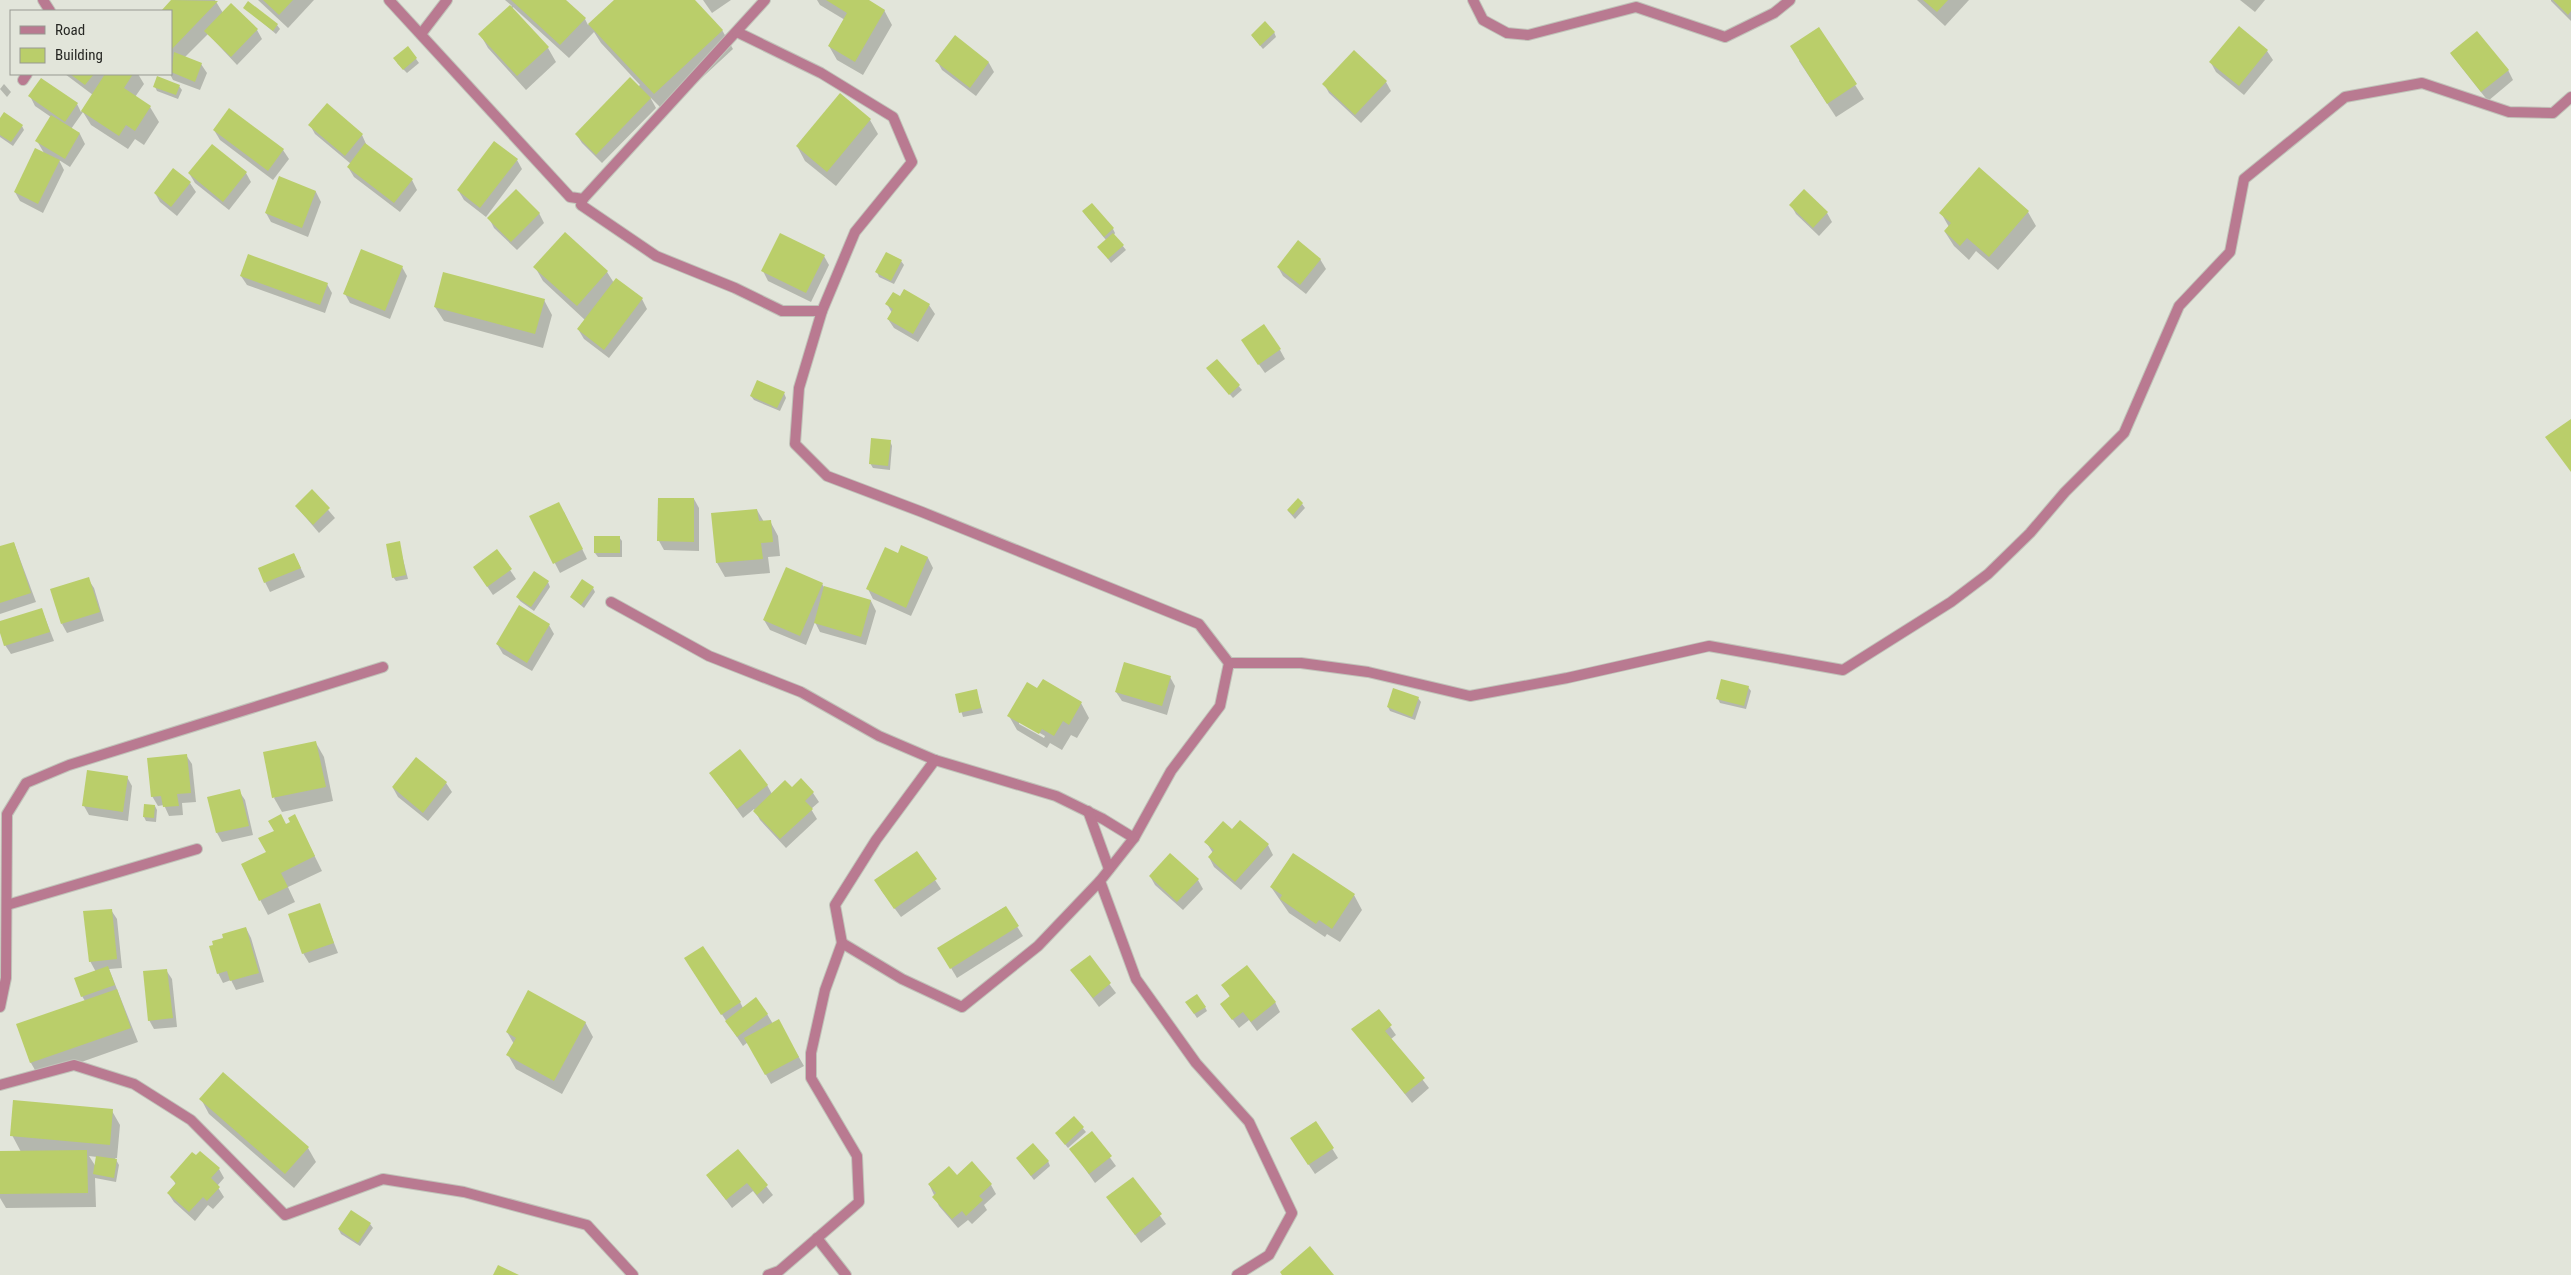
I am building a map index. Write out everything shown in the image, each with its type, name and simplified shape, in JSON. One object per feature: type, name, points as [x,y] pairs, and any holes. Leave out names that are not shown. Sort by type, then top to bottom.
[{"type":"street","points":[[389,0],[570,196],[583,199]]},
{"type":"street","points":[[421,34],[447,0]]},
{"type":"street","points":[[765,0],[583,199],[581,205],[656,256],[735,288],[782,310],[822,311]]},
{"type":"street","points":[[1472,0],[1483,20],[1507,33],[1528,35],[1636,6],[1725,37],[1774,13],[1790,0]]},
{"type":"street","points":[[737,32],[821,73],[893,117],[912,162],[855,232],[822,311],[799,388],[795,444],[827,476],[922,512],[1199,624],[1229,663],[1220,706],[1172,771],[1134,838],[1100,881],[1038,946],[962,1007],[902,979],[842,943]]},
{"type":"street","points":[[1229,663],[1301,663],[1386,676],[1470,696],[1567,678],[1709,646],[1843,670],[1951,602],[1988,574],[2030,533],[2065,492],[2124,432],[2180,306],[2230,252],[2244,179],[2345,97],[2422,83],[2509,112],[2553,113],[2571,97]]},
{"type":"street","points":[[611,602],[709,656],[801,692],[879,736],[936,760],[1056,796],[1088,811],[1134,838]]},
{"type":"street","points":[[0,1007],[6,978],[7,814],[26,783],[69,765],[384,667]]},
{"type":"street","points":[[768,1275],[779,1271],[859,1202],[856,1156],[811,1078],[811,1053],[825,990],[842,943],[835,905],[876,840],[936,760]]},
{"type":"street","points":[[1088,811],[1109,869]]},
{"type":"street","points":[[6,906],[197,849]]},
{"type":"street","points":[[1100,881],[1136,979],[1196,1063],[1249,1122],[1292,1213],[1269,1255],[1237,1275]]},
{"type":"street","points":[[0,1085],[74,1065],[134,1084],[191,1120],[285,1215],[383,1179],[464,1192],[587,1225],[633,1275]]},
{"type":"street","points":[[817,1238],[846,1275]]},
{"type":"building","points":[[171,0],[218,1],[172,49],[172,10],[162,10]]},
{"type":"building","points":[[263,0],[293,0],[279,15]]},
{"type":"building","points":[[511,0],[566,0],[586,18],[560,45]]},
{"type":"building","points":[[614,0],[695,0],[723,30],[654,94],[588,24]]},
{"type":"building","points":[[826,0],[869,0],[885,10],[855,62],[828,46],[847,13]]},
{"type":"building","points":[[1923,0],[1948,0],[1937,12]]},
{"type":"building","points":[[2553,0],[2571,0],[2571,11],[2568,15]]},
{"type":"building","points":[[248,1],[278,24],[273,31],[243,8]]},
{"type":"building","points":[[231,3],[258,29],[231,57],[204,31]]},
{"type":"building","points":[[510,5],[549,47],[517,76],[478,34]]},
{"type":"building","points":[[1265,21],[1275,32],[1260,46],[1251,35]]},
{"type":"building","points":[[2239,26],[2268,50],[2239,86],[2209,62]]},
{"type":"building","points":[[1819,27],[1857,84],[1827,104],[1790,46]]},
{"type":"building","points":[[2477,31],[2509,70],[2481,92],[2450,53]]},
{"type":"building","points":[[955,35],[989,62],[970,88],[935,61]]},
{"type":"building","points":[[408,46],[417,58],[403,70],[393,58]]},
{"type":"building","points":[[1354,50],[1387,81],[1355,115],[1322,84]]},
{"type":"building","points":[[174,52],[202,63],[195,82],[172,72]]},
{"type":"building","points":[[71,75],[93,75],[85,85]]},
{"type":"building","points":[[104,75],[132,75],[124,88],[151,106],[135,131],[126,125],[119,136],[81,111]]},
{"type":"building","points":[[157,76],[180,85],[176,95],[153,87]]},
{"type":"building","points":[[630,77],[651,98],[596,155],[575,134]]},
{"type":"building","points":[[41,78],[78,103],[65,122],[28,96]]},
{"type":"building","points":[[840,93],[871,119],[827,172],[796,146]]},
{"type":"building","points":[[327,103],[363,134],[345,156],[308,125]]},
{"type":"building","points":[[229,108],[284,149],[268,171],[213,130]]},
{"type":"building","points":[[4,112],[23,125],[11,142],[0,135],[0,118]]},
{"type":"building","points":[[51,115],[80,133],[65,159],[35,141]]},
{"type":"building","points":[[494,141],[518,159],[480,208],[457,190]]},
{"type":"building","points":[[365,143],[413,179],[394,203],[347,167]]},
{"type":"building","points":[[212,144],[247,172],[223,202],[188,173]]},
{"type":"building","points":[[35,148],[60,160],[38,204],[14,192]]},
{"type":"building","points":[[1979,167],[2029,211],[1989,257],[1967,238],[1960,246],[1944,231],[1951,223],[1939,213]]},
{"type":"building","points":[[173,168],[191,182],[171,207],[154,193]]},
{"type":"building","points":[[279,176],[316,191],[302,228],[265,213]]},
{"type":"building","points":[[516,189],[540,213],[511,242],[487,218]]},
{"type":"building","points":[[1804,189],[1828,212],[1813,228],[1789,205]]},
{"type":"building","points":[[1092,203],[1114,228],[1104,237],[1082,211]]},
{"type":"building","points":[[565,232],[608,271],[577,306],[533,267]]},
{"type":"building","points":[[780,233],[825,255],[806,293],[761,271]]},
{"type":"building","points":[[1113,233],[1124,245],[1108,259],[1097,247]]},
{"type":"building","points":[[1298,240],[1321,259],[1300,285],[1277,267]]},
{"type":"building","points":[[361,249],[403,266],[385,311],[343,294]]},
{"type":"building","points":[[886,252],[902,260],[891,281],[875,272]]},
{"type":"building","points":[[248,254],[328,283],[320,305],[240,276]]},
{"type":"building","points":[[443,272],[545,299],[535,334],[434,307]]},
{"type":"building","points":[[616,278],[643,298],[604,350],[577,329]]},
{"type":"building","points":[[904,289],[930,304],[913,334],[887,319],[893,309],[885,304],[893,292],[900,296]]},
{"type":"building","points":[[1264,324],[1281,349],[1258,365],[1241,340]]},
{"type":"building","points":[[1217,359],[1240,385],[1229,395],[1206,368]]},
{"type":"building","points":[[757,380],[785,392],[777,408],[750,396]]},
{"type":"building","points":[[2571,419],[2571,472],[2545,437]]},
{"type":"building","points":[[871,438],[891,440],[888,466],[869,464]]},
{"type":"building","points":[[312,489],[330,508],[313,525],[295,506]]},
{"type":"building","points":[[658,498],[694,498],[694,542],[657,541]]},
{"type":"building","points":[[1298,498],[1303,503],[1293,515],[1287,510]]},
{"type":"building","points":[[559,502],[583,549],[553,564],[529,516]]},
{"type":"building","points":[[757,509],[759,521],[771,520],[773,542],[761,543],[763,559],[716,563],[711,513]]},
{"type":"building","points":[[594,536],[620,536],[620,553],[594,553]]},
{"type":"building","points":[[400,541],[406,575],[392,578],[386,544]]},
{"type":"building","points":[[14,542],[31,593],[0,603],[0,546]]},
{"type":"building","points":[[901,545],[928,557],[906,608],[866,589],[885,547],[898,553]]},
{"type":"building","points":[[497,549],[512,569],[487,587],[473,567]]},
{"type":"building","points":[[294,553],[301,568],[264,583],[258,568]]},
{"type":"building","points":[[786,567],[823,583],[800,636],[763,620]]},
{"type":"building","points":[[534,571],[549,581],[531,607],[516,597]]},
{"type":"building","points":[[89,577],[100,612],[61,624],[50,589]]},
{"type":"building","points":[[582,579],[594,587],[581,605],[570,597]]},
{"type":"building","points":[[824,586],[871,600],[861,637],[814,623]]},
{"type":"building","points":[[519,605],[550,624],[527,663],[496,644]]},
{"type":"building","points":[[42,608],[50,632],[4,646],[0,633],[0,621]]},
{"type":"building","points":[[1124,662],[1171,676],[1162,706],[1115,692]]},
{"type":"building","points":[[1043,679],[1082,702],[1069,725],[1063,721],[1054,736],[1042,729],[1039,734],[1007,716],[1027,682],[1037,688]]},
{"type":"building","points":[[1721,679],[1749,686],[1744,706],[1716,699]]},
{"type":"building","points":[[1393,688],[1419,697],[1412,717],[1387,707]]},
{"type":"building","points":[[977,689],[981,708],[959,713],[955,694]]},
{"type":"building","points":[[316,741],[326,787],[272,798],[263,752]]},
{"type":"building","points":[[740,749],[768,785],[737,809],[709,773]]},
{"type":"building","points":[[187,754],[191,793],[177,794],[179,806],[163,807],[161,796],[151,797],[147,758]]},
{"type":"building","points":[[416,757],[447,782],[423,813],[392,787]]},
{"type":"building","points":[[87,770],[128,776],[123,812],[82,806]]},
{"type":"building","points":[[801,778],[814,792],[805,801],[813,809],[780,839],[753,811],[785,780],[792,787]]},
{"type":"building","points":[[240,789],[249,826],[216,833],[207,797]]},
{"type":"building","points":[[144,804],[155,805],[154,818],[143,817]]},
{"type":"building","points":[[281,814],[286,824],[290,822],[288,818],[295,814],[315,856],[281,873],[288,887],[259,901],[241,864],[266,852],[258,838],[274,831],[268,821]]},
{"type":"building","points":[[1240,820],[1269,844],[1235,882],[1208,857],[1214,850],[1204,842],[1223,821],[1232,829]]},
{"type":"building","points":[[917,851],[937,879],[894,909],[874,880]]},
{"type":"building","points":[[1170,853],[1199,879],[1177,902],[1149,876]]},
{"type":"building","points":[[1293,853],[1355,894],[1332,929],[1319,920],[1316,924],[1280,899],[1282,895],[1270,887]]},
{"type":"building","points":[[320,903],[334,943],[302,954],[288,914]]},
{"type":"building","points":[[1006,906],[1019,926],[950,969],[937,948]]},
{"type":"building","points":[[112,909],[117,959],[89,962],[83,911]]},
{"type":"building","points":[[246,927],[259,973],[230,981],[227,971],[217,974],[209,946],[213,945],[212,941],[223,938],[222,934]]},
{"type":"building","points":[[703,946],[741,1002],[721,1015],[684,958]]},
{"type":"building","points":[[1090,955],[1111,983],[1093,998],[1070,970]]},
{"type":"building","points":[[1247,965],[1276,1002],[1251,1022],[1243,1012],[1232,1020],[1220,1004],[1230,996],[1221,985]]},
{"type":"building","points":[[108,966],[115,985],[81,997],[74,978]]},
{"type":"building","points":[[167,969],[173,1018],[148,1021],[143,971]]},
{"type":"building","points":[[117,989],[131,1028],[30,1063],[16,1024]]},
{"type":"building","points":[[528,990],[586,1022],[554,1081],[506,1055],[516,1038],[506,1032]]},
{"type":"building","points":[[1197,994],[1206,1007],[1194,1014],[1185,1002]]},
{"type":"building","points":[[756,997],[768,1014],[737,1037],[725,1021]]},
{"type":"building","points":[[1379,1009],[1392,1025],[1385,1031],[1425,1078],[1405,1094],[1351,1029]]},
{"type":"building","points":[[779,1019],[799,1057],[765,1075],[744,1038]]},
{"type":"building","points":[[223,1072],[309,1147],[285,1174],[199,1099]]},
{"type":"building","points":[[13,1100],[113,1109],[110,1145],[10,1136]]},
{"type":"building","points":[[1074,1116],[1084,1127],[1065,1145],[1055,1133]]},
{"type":"building","points":[[1316,1121],[1334,1148],[1308,1165],[1290,1138]]},
{"type":"building","points":[[1092,1131],[1112,1156],[1089,1174],[1069,1149]]},
{"type":"building","points":[[1033,1143],[1049,1161],[1031,1176],[1016,1158]]},
{"type":"building","points":[[738,1149],[768,1185],[757,1195],[747,1183],[726,1200],[706,1175]]},
{"type":"building","points":[[87,1150],[88,1193],[0,1194],[0,1151]]},
{"type":"building","points":[[200,1151],[220,1168],[211,1178],[220,1187],[207,1201],[203,1197],[189,1212],[167,1193],[176,1183],[170,1177],[192,1152],[196,1155]]},
{"type":"building","points":[[96,1156],[117,1159],[114,1178],[93,1174]]},
{"type":"building","points":[[972,1161],[992,1184],[979,1196],[983,1200],[966,1216],[962,1211],[952,1219],[932,1197],[936,1193],[928,1184],[949,1166],[957,1175]]},
{"type":"building","points":[[1133,1177],[1162,1214],[1135,1235],[1106,1197]]},
{"type":"building","points":[[351,1210],[371,1223],[358,1243],[338,1229]]},
{"type":"building","points":[[1310,1246],[1334,1275],[1282,1275],[1280,1272]]},
{"type":"building","points":[[498,1265],[519,1275],[493,1275]]}]
